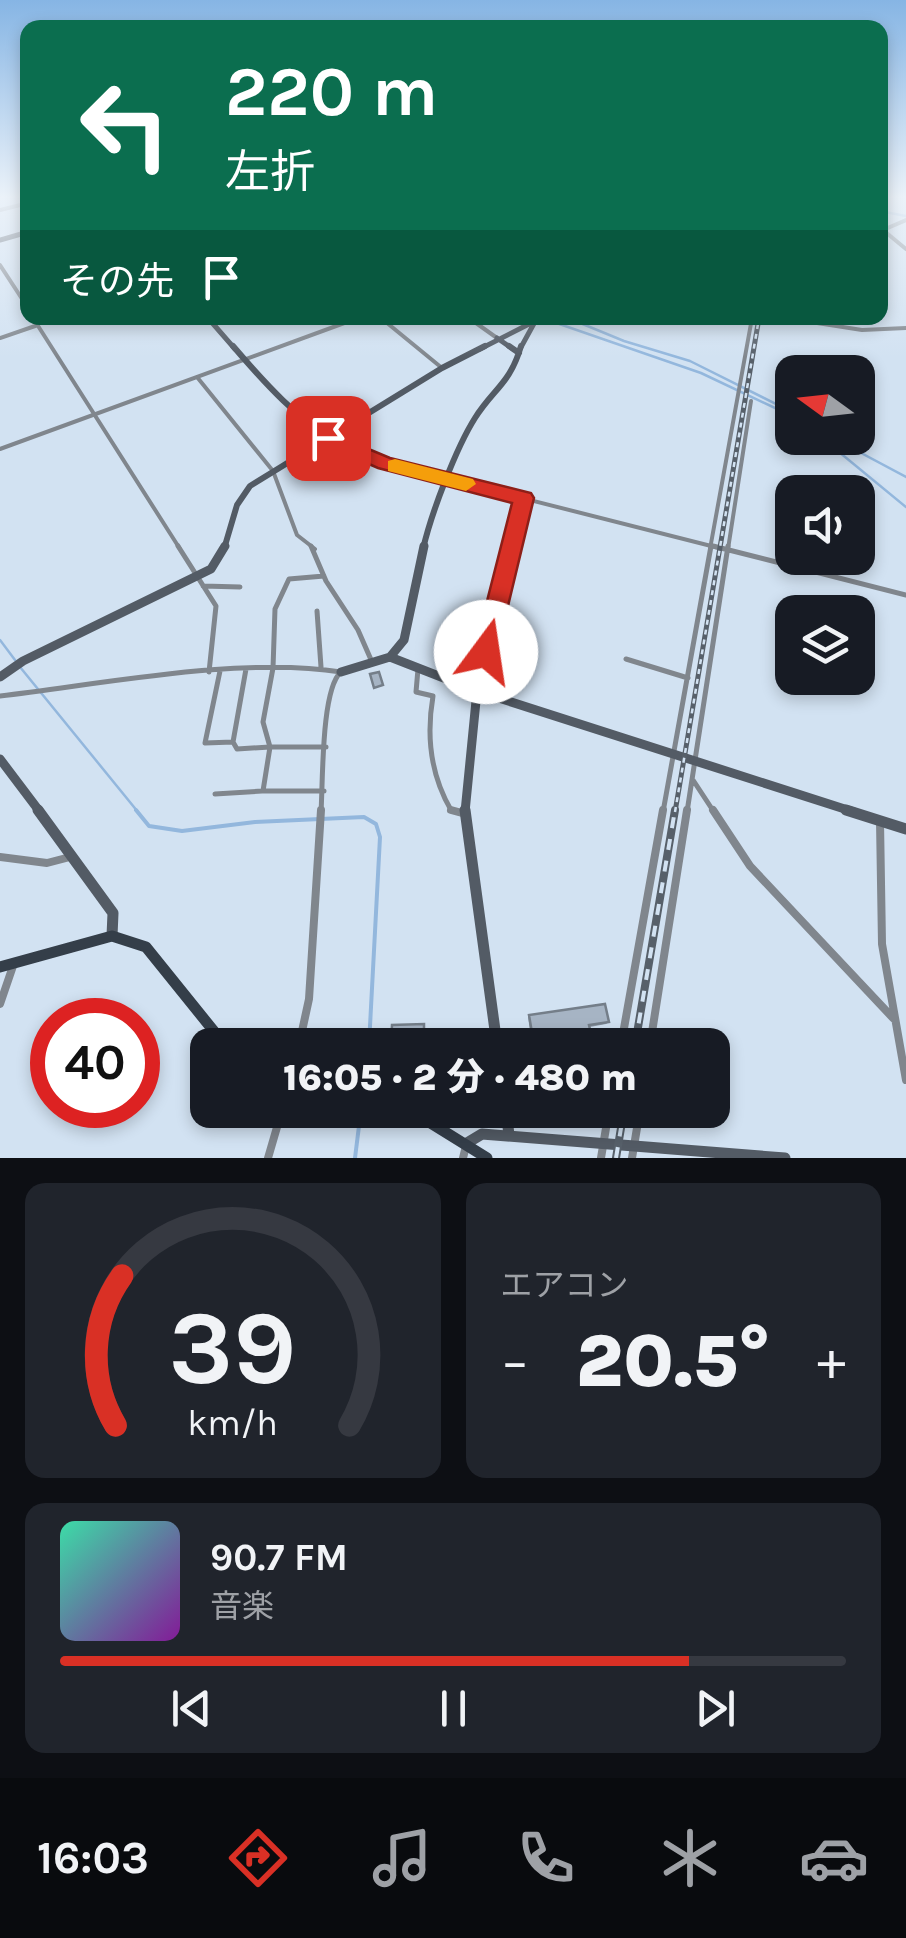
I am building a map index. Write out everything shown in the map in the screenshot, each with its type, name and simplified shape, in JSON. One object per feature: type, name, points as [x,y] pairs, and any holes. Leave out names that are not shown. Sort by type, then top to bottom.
[{"type":"main road","points":[[0,967],[112,936],[146,947],[211,1028]]},
{"type":"main road","points":[[440,1128],[486,1158]]},
{"type":"street","points":[[0,265],[20,296]]},
{"type":"street","points":[[215,325],[301,420],[328,438],[384,463],[906,596]]},
{"type":"street","points":[[0,449],[338,325]]},
{"type":"street","points":[[390,325],[442,368]]},
{"type":"street","points":[[479,325],[519,353]]},
{"type":"street","points":[[0,677],[18,664],[211,569],[227,549],[240,498],[274,471],[442,368],[524,325]]},
{"type":"street","points":[[0,696],[246,669],[321,667],[340,672],[390,656],[404,640],[428,526],[475,418],[508,381],[533,325]]},
{"type":"street","points":[[624,1028],[751,325]]},
{"type":"street","points":[[827,325],[906,328]]},
{"type":"street","points":[[0,338],[38,326],[216,606],[210,672]]},
{"type":"street","points":[[196,377],[274,471],[297,534],[315,549],[324,576],[358,630],[373,664]]},
{"type":"street","points":[[653,1028],[752,401]]},
{"type":"street","points":[[495,1028],[465,813],[477,691],[523,498]]},
{"type":"street","points":[[262,790],[270,747],[264,722],[273,668],[275,609],[289,579],[324,576]]},
{"type":"street","points":[[203,586],[240,586]]},
{"type":"street","points":[[317,611],[321,667]]},
{"type":"street","points":[[390,656],[477,691],[906,829]]},
{"type":"street","points":[[626,659],[688,678]]},
{"type":"street","points":[[418,668],[416,692],[433,696],[426,726],[438,790],[452,810],[465,813]]},
{"type":"street","points":[[246,669],[233,742],[237,750],[327,746]]},
{"type":"street","points":[[220,671],[205,742],[233,742]]},
{"type":"street","points":[[302,1028],[308,999],[328,709],[335,677],[340,672]]},
{"type":"street","points":[[0,759],[113,913],[112,936]]},
{"type":"street","points":[[692,778],[750,866],[893,1018]]},
{"type":"street","points":[[215,794],[324,791]]},
{"type":"street","points":[[880,820],[882,944],[906,1080]]},
{"type":"street","points":[[0,858],[47,862],[70,857]]},
{"type":"street","points":[[0,1004],[14,963]]},
{"type":"street","points":[[268,1158],[277,1128]]},
{"type":"street","points":[[508,1128],[509,1136]]},
{"type":"street","points":[[633,1153],[637,1128]]},
{"type":"street","points":[[462,1158],[468,1143],[482,1134],[602,1152],[785,1158]]},
{"type":"building","points":[[379,672],[383,685],[374,688],[370,674]]},
{"type":"building","points":[[605,1004],[609,1022],[589,1025],[590,1028],[531,1028],[529,1015]]},
{"type":"building","points":[[424,1024],[424,1028],[392,1028]]},
{"type":"waterway","points":[[562,325],[701,373],[775,408]]},
{"type":"waterway","points":[[585,325],[690,361],[775,404]]},
{"type":"waterway","points":[[843,455],[906,507]]},
{"type":"waterway","points":[[865,455],[906,477]]},
{"type":"waterway","points":[[0,640],[15,660]]},
{"type":"waterway","points":[[20,667],[138,812]]},
{"type":"waterway","points":[[136,810],[149,826],[182,831],[255,822],[364,817],[376,824],[380,837],[370,1028]]},
{"type":"waterway","points":[[355,1158],[359,1128]]},
{"type":"railway","points":[[675,812],[758,325]]},
{"type":"railway","points":[[638,1028],[675,810]]},
{"type":"railway","points":[[616,1158],[621,1128]]},
{"type":"slow traffic","points":[[395,466],[466,484]]},
{"type":"route","points":[[328,438],[384,463],[523,498],[486,652]]}]
